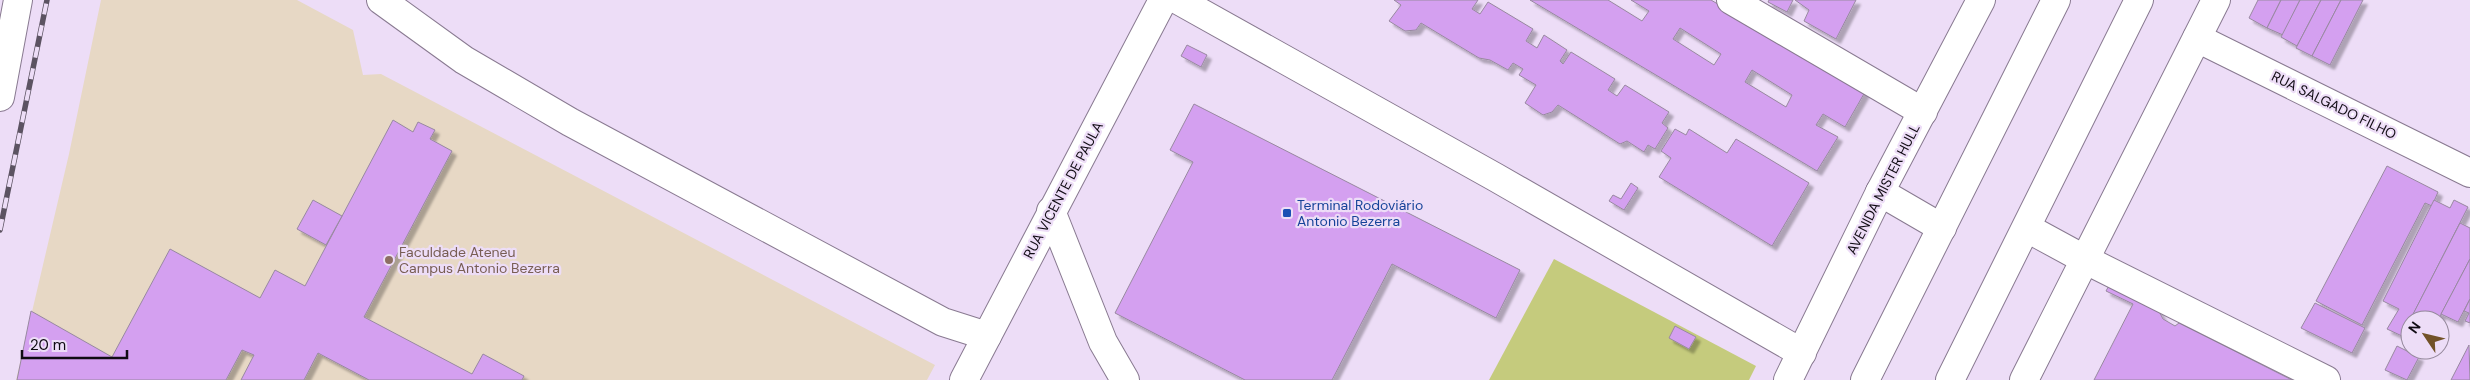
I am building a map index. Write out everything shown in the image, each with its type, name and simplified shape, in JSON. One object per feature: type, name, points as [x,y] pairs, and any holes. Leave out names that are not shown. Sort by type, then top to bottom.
[{"type":"main road","points":[[0,97],[18,0]]},
{"type":"main road","points":[[381,0],[464,60],[570,122],[934,318],[987,336]]},
{"type":"main road","name":"RUA VICENTE DE PAULA","points":[[964,380],[1162,0]]},
{"type":"main road","points":[[1178,0],[1503,182],[1802,353]]},
{"type":"main road","points":[[1731,0],[1923,112]]},
{"type":"main road","name":"AVENIDA MISTER HULL","points":[[1788,380],[1880,192],[1981,0]]},
{"type":"main road","points":[[1864,380],[2056,0]]},
{"type":"main road","points":[[1950,380],[2139,0]]},
{"type":"main road","points":[[2024,380],[2216,0]]},
{"type":"main road","name":"RUA SALGADO FILHO","points":[[2197,38],[2470,172]]},
{"type":"main road","points":[[1880,192],[1942,228]]},
{"type":"main road","points":[[1051,211],[1103,342],[1125,380]]},
{"type":"main road","points":[[2027,228],[2084,259],[2326,380]]},
{"type":"shaded area","name":"Faculdade Ateneu Campus Antonio Bezerra","points":[[101,0],[297,0],[353,30],[363,75],[381,74],[935,365],[927,380],[16,380],[69,154]]},
{"type":"green space","points":[[1554,259],[1756,366],[1749,380],[1489,380]]},
{"type":"building","points":[[1394,0],[1478,0],[1472,9],[1480,14],[1488,2],[1533,29],[1526,41],[1537,48],[1544,35],[1567,50],[1560,61],[1563,64],[1571,52],[1615,79],[1608,90],[1617,96],[1625,85],[1669,112],[1662,123],[1668,128],[1655,149],[1648,145],[1644,152],[1627,141],[1620,144],[1558,105],[1552,112],[1543,115],[1525,103],[1536,85],[1519,75],[1523,69],[1513,63],[1508,70],[1490,60],[1479,58],[1421,23],[1416,30],[1405,31],[1389,21],[1401,5]]},
{"type":"building","points":[[1530,0],[1608,0],[1642,21],[1649,11],[1631,0],[1711,0],[1865,92],[1845,127],[1823,114],[1816,125],[1838,137],[1817,171]],"holes":[[[1680,28],[1721,54],[1714,65],[1673,39]],[[1752,70],[1792,95],[1786,107],[1745,82]]]},
{"type":"building","points":[[1769,0],[1793,0],[1787,12],[1768,2]]},
{"type":"building","points":[[1795,0],[1856,0],[1836,39],[1804,21],[1809,10]]},
{"type":"building","points":[[2258,0],[2281,0],[2267,28],[2249,18]]},
{"type":"building","points":[[2281,0],[2300,0],[2283,35],[2267,28]]},
{"type":"building","points":[[2300,0],[2321,0],[2297,46],[2281,37]]},
{"type":"building","points":[[2321,0],[2341,0],[2312,56],[2296,48]]},
{"type":"building","points":[[2341,0],[2363,0],[2330,65],[2312,56]]},
{"type":"building","points":[[1187,45],[1207,55],[1201,67],[1181,56]]},
{"type":"building","name":"Terminal Rodoviário Antonio Bezerra","points":[[1194,104],[1520,270],[1496,318],[1392,264],[1332,380],[1245,380],[1115,313],[1193,162],[1170,150]]},
{"type":"building","points":[[393,120],[413,132],[418,122],[435,130],[430,139],[452,151],[364,317],[472,374],[483,354],[524,376],[522,380],[369,380],[318,353],[304,380],[241,380],[254,355],[242,350],[226,380],[17,380],[31,311],[112,357],[170,249],[260,298],[275,270],[305,286]]},
{"type":"building","points":[[1675,129],[1686,135],[1689,129],[1727,153],[1736,139],[1809,183],[1772,246],[1659,177],[1671,158],[1661,151]]},
{"type":"building","points":[[2387,166],[2438,192],[2432,206],[2425,203],[2362,325],[2316,301]]},
{"type":"building","points":[[1631,183],[1638,188],[1624,210],[1609,201],[1613,195],[1621,199]]},
{"type":"building","points":[[313,200],[342,216],[326,245],[297,229]]},
{"type":"building","points":[[2434,200],[2450,208],[2454,200],[2468,207],[2415,310],[2400,310],[2400,335],[2387,329],[2399,309],[2383,301]]},
{"type":"building","points":[[2460,223],[2470,228],[2470,259],[2443,310],[2415,310]]},
{"type":"building","points":[[2470,259],[2470,299],[2458,322],[2450,318],[2450,310],[2443,310]]},
{"type":"building","points":[[2112,280],[2153,300],[2163,319],[2175,326],[2179,323],[2292,380],[2094,380],[2133,304],[2106,291]]},
{"type":"building","points":[[2470,299],[2470,323],[2465,321],[2469,313],[2464,311]]},
{"type":"building","points":[[2315,303],[2365,328],[2352,353],[2301,328]]},
{"type":"building","points":[[1675,326],[1696,337],[1689,349],[1669,338]]},
{"type":"building","points":[[2469,345],[2470,380],[2451,380]]},
{"type":"building","points":[[2397,346],[2400,348],[2400,360],[2417,360],[2407,380],[2385,370]]},
{"type":"railway","points":[[0,230],[47,0]]},
{"type":"place","name":"Terminal Rodoviário Antonio Bezerra","points":[[1287,213]]},
{"type":"place","name":"Faculdade Ateneu Campus Antonio Bezerra","points":[[389,260]]}]
